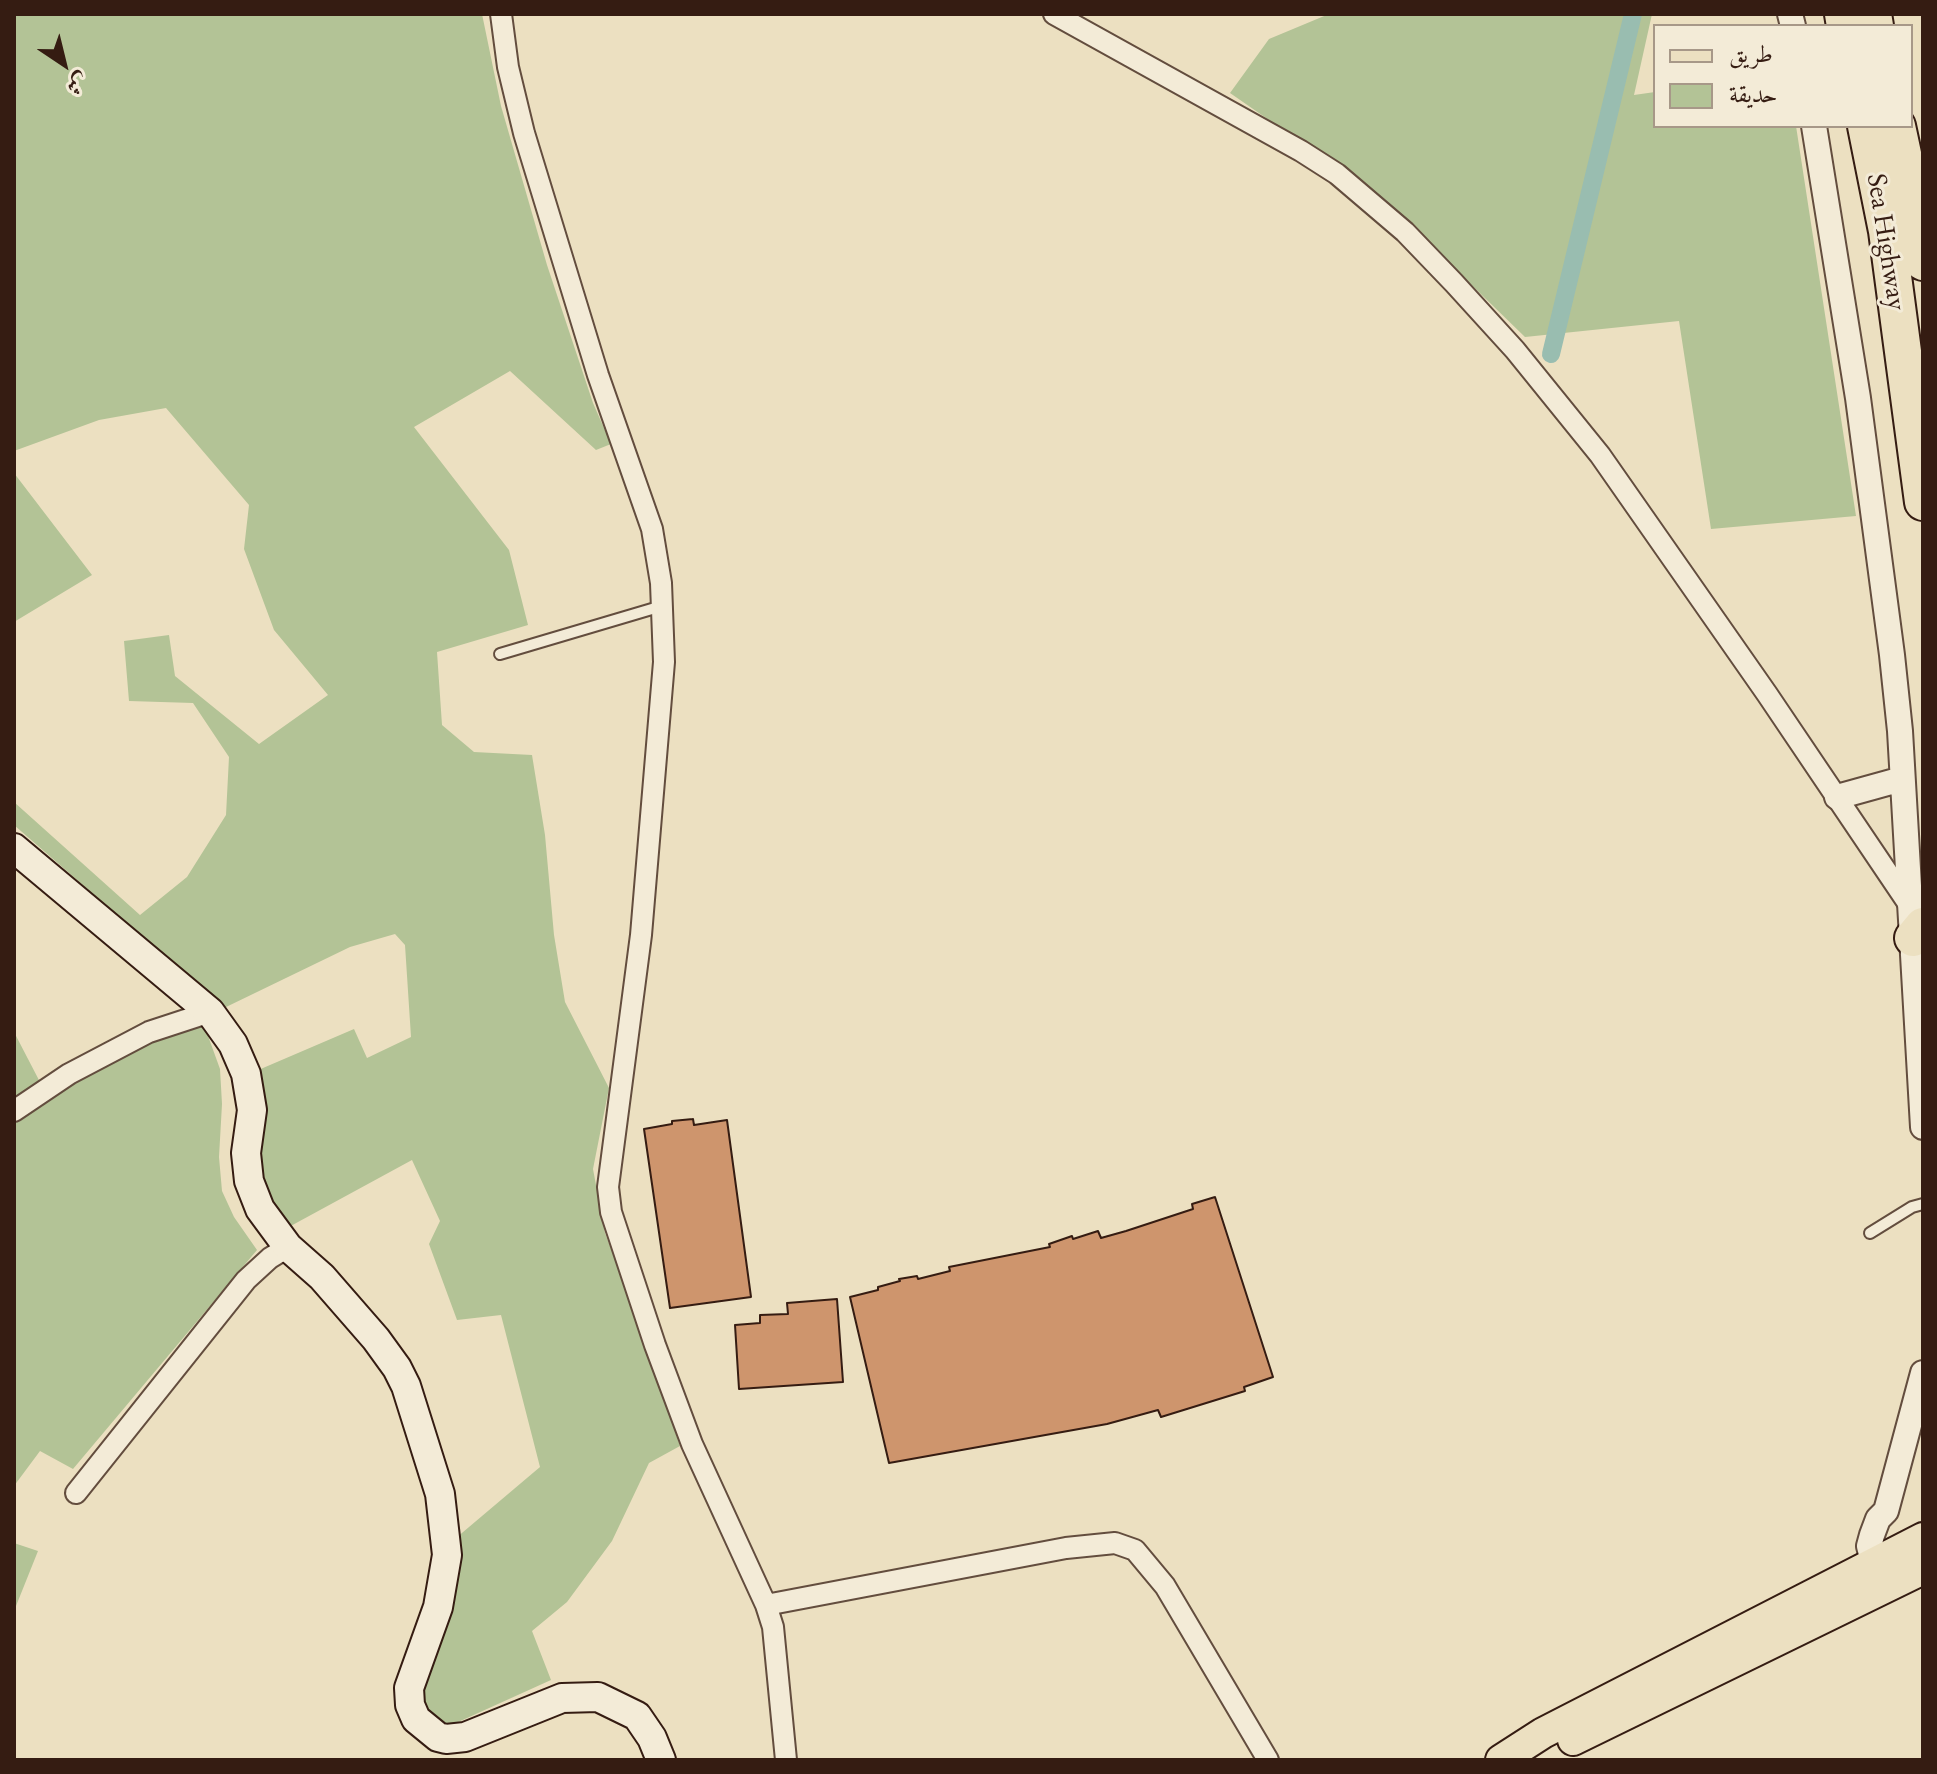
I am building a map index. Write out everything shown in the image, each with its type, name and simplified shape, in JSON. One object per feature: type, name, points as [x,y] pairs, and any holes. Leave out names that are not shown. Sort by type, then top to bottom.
[{"type":"highway","name":"Sea Highway","points":[[1866,128],[1887,231],[1923,502]]},
{"type":"highway","name":"Sea Highway","points":[[1897,128],[1923,262]]},
{"type":"main road","points":[[14,848],[210,1012],[233,1044],[246,1074],[252,1110],[246,1153],[249,1181],[260,1209],[288,1247],[322,1277],[392,1360],[406,1386],[440,1494],[447,1555],[438,1607],[409,1688],[410,1705],[416,1719],[438,1737],[465,1737],[562,1698],[598,1697],[637,1716],[652,1738],[661,1760]]},
{"type":"main road","points":[[1501,1760],[1543,1733],[1920,1555]]},
{"type":"main road","points":[[1525,1760],[1558,1748],[1882,1574]]},
{"type":"street","points":[[501,14],[508,67],[524,133],[598,375],[652,529],[661,583],[664,662],[649,845],[641,935],[608,1187],[616,1226],[692,1444],[766,1605],[773,1627],[786,1760]]},
{"type":"street","points":[[1054,14],[1301,151],[1337,174],[1405,232],[1515,350],[1600,455],[1837,797],[1915,923]]},
{"type":"street","points":[[1814,128],[1876,519],[1892,655],[1915,923],[1923,1127]]},
{"type":"street","points":[[1837,797],[1902,779]]},
{"type":"street","points":[[14,1111],[69,1074],[149,1032],[210,1012]]},
{"type":"street","points":[[76,1493],[246,1280],[270,1258],[288,1247]]},
{"type":"street","points":[[1882,1574],[1869,1546],[1878,1519],[1886,1511],[1923,1373]]},
{"type":"street","points":[[1886,1511],[1920,1555]]},
{"type":"street","points":[[766,1605],[1066,1548],[1115,1543],[1135,1550],[1165,1586],[1268,1760]]},
{"type":"lane","points":[[500,654],[662,606]]},
{"type":"lane","points":[[1870,1233],[1912,1207],[1923,1204]]},
{"type":"green space","points":[[14,14],[482,14],[501,106],[547,265],[593,403],[611,444],[596,450],[510,371],[414,427],[509,550],[528,625],[437,652],[442,725],[474,752],[532,755],[565,1002],[609,1088],[593,1169],[605,1233],[680,1446],[649,1463],[612,1541],[567,1602],[532,1631],[551,1680],[456,1723],[437,1725],[419,1703],[456,1538],[540,1467],[501,1315],[457,1320],[429,1244],[440,1221],[412,1160],[287,1228],[261,1191],[256,1071],[354,1029],[367,1058],[411,1037],[405,945],[395,934],[350,947],[224,1008],[14,825],[14,802],[140,915],[187,877],[226,815],[229,757],[193,703],[129,701],[124,641],[169,635],[175,676],[259,744],[328,695],[274,630],[244,549],[249,505],[166,408],[99,420],[14,451]]},
{"type":"green space","points":[[1329,14],[1652,14],[1634,95],[1653,92],[1653,128],[1796,128],[1856,516],[1711,529],[1679,321],[1525,337],[1383,199],[1230,93],[1269,39]]},
{"type":"green space","points":[[14,473],[92,575],[14,622]]},
{"type":"green space","points":[[203,1022],[220,1069],[219,1157],[222,1191],[234,1217],[257,1250],[73,1469],[40,1451],[14,1486],[14,1032],[41,1084],[155,1036]]},
{"type":"green space","points":[[14,1543],[38,1551],[14,1611]]},
{"type":"building","points":[[693,1119],[694,1125],[727,1120],[751,1297],[670,1308],[644,1129]]},
{"type":"building","points":[[1215,1197],[1273,1377],[1244,1387],[1245,1391],[1161,1417],[1158,1410],[1107,1424],[889,1463],[850,1297],[878,1290],[878,1287],[899,1279],[917,1276],[918,1279],[950,1271],[949,1267],[1050,1247],[1049,1244],[1072,1236],[1073,1239],[1098,1231],[1101,1238],[1193,1209],[1192,1204]]},
{"type":"building","points":[[837,1299],[843,1382],[739,1389],[735,1325],[760,1323],[760,1315],[788,1314],[787,1303]]},
{"type":"waterway","points":[[1551,354],[1633,14]]}]
